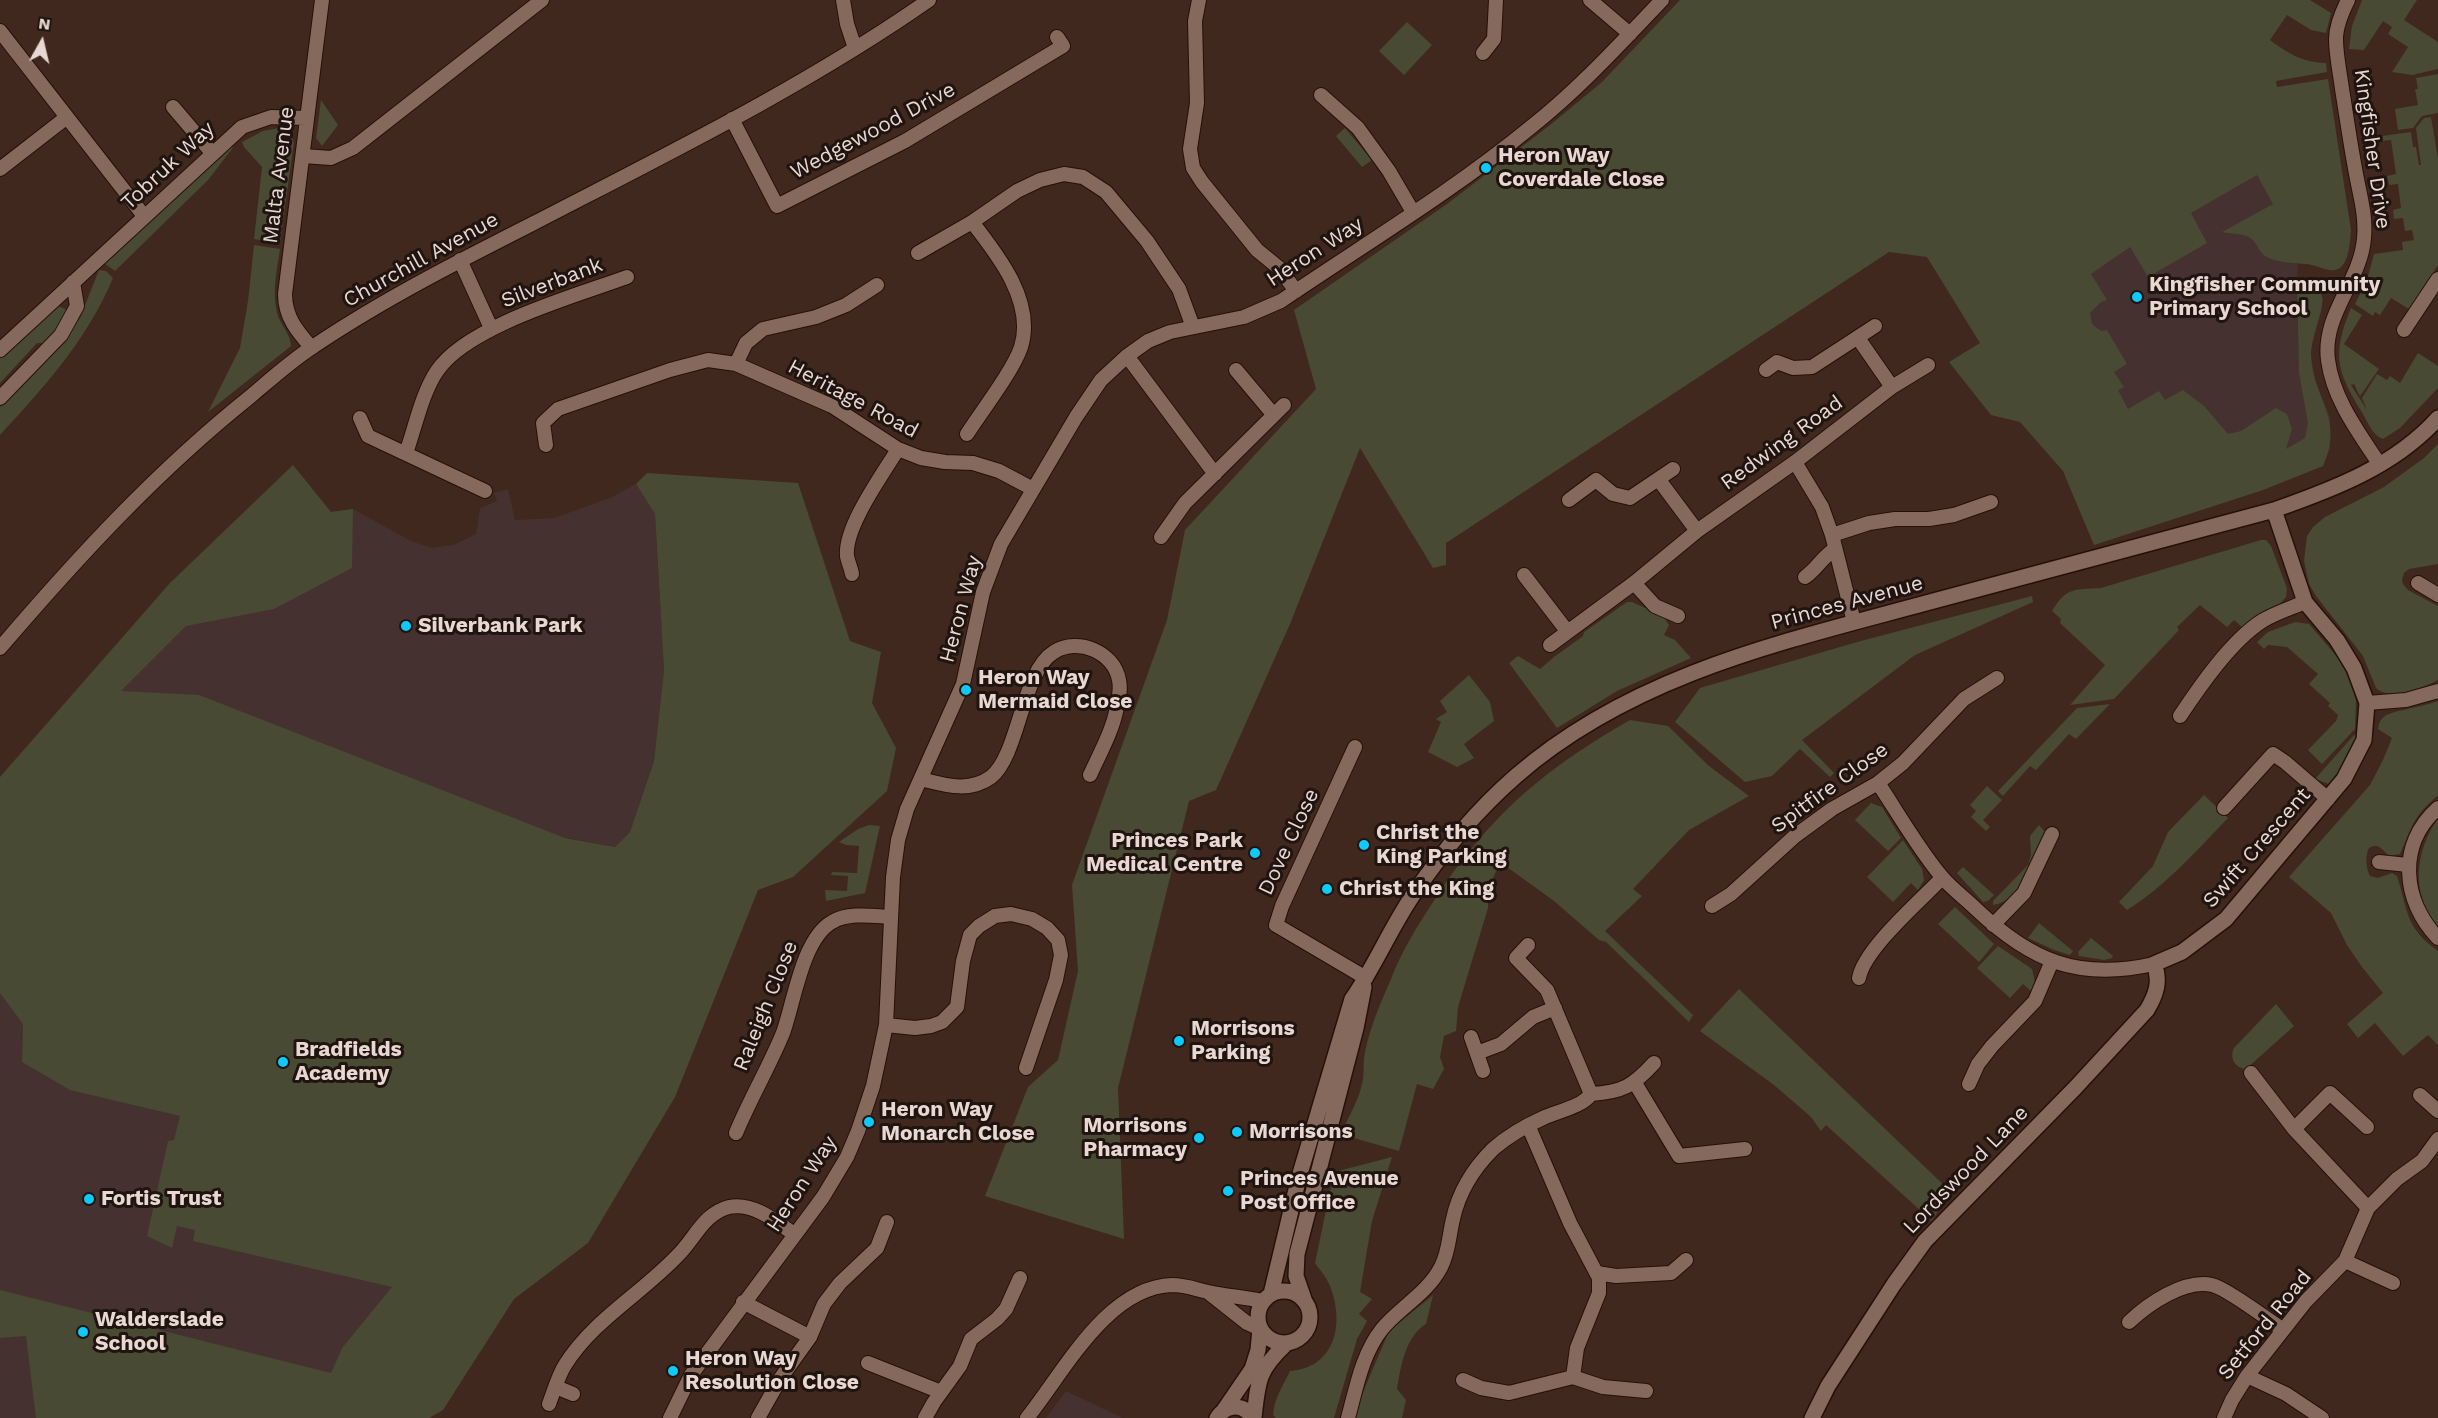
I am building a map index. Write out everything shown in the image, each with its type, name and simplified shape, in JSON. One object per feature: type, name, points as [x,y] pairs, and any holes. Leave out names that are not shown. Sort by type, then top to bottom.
[{"type":"street","name":"Malta Avenue","points":[[311,347],[295,328],[285,306],[322,0]]},
{"type":"street","points":[[303,156],[331,158],[353,148],[542,0]]},
{"type":"street","points":[[843,0],[847,24],[855,48]]},
{"type":"street","name":"Churchill Avenue","points":[[0,648],[75,562],[144,490],[198,438],[311,347],[392,297],[460,260],[732,119],[855,48],[929,0]]},
{"type":"street","points":[[1199,0],[1195,21],[1197,103],[1190,149],[1193,168],[1246,237],[1261,254],[1276,265],[1296,291]]},
{"type":"street","points":[[1483,53],[1494,39],[1496,0]]},
{"type":"street","points":[[1590,0],[1630,34]]},
{"type":"street","name":"Heron Way","points":[[670,1418],[691,1375],[831,1185],[858,1131],[873,1086],[886,1025],[892,878],[898,840],[907,809],[963,684],[983,592],[1001,544],[1032,489],[1101,380],[1127,356],[1148,341],[1170,332],[1251,315],[1296,291],[1413,212],[1469,174],[1531,127],[1579,86],[1662,0]]},
{"type":"street","name":"Kingfisher Drive","points":[[2348,0],[2341,15],[2336,37],[2363,211],[2364,238],[2360,261],[2346,287],[2330,328],[2328,359],[2333,381],[2344,410],[2380,465]]},
{"type":"street","points":[[0,31],[144,216]]},
{"type":"street","name":"Wedgewood Drive","points":[[732,119],[777,206],[905,141],[954,112],[1063,46],[1057,37]]},
{"type":"street","points":[[1321,95],[1358,128],[1389,171],[1413,212]]},
{"type":"street","points":[[173,107],[213,154]]},
{"type":"street","points":[[0,169],[67,117]]},
{"type":"street","name":"Tobruk Way","points":[[0,350],[242,127],[271,117],[307,118]]},
{"type":"street","points":[[918,253],[972,222],[1017,191],[1040,180],[1064,174],[1083,177],[1106,192],[1147,241],[1179,289],[1193,327]]},
{"type":"street","points":[[967,434],[1021,347],[1024,322],[1015,285],[972,222]]},
{"type":"street","name":"Silverbank","points":[[460,260],[491,328]]},
{"type":"street","name":"Silverbank","points":[[406,453],[436,372],[460,348],[491,328],[627,277]]},
{"type":"street","points":[[2404,330],[2438,279]]},
{"type":"street","points":[[0,398],[61,335],[77,306],[74,282]]},
{"type":"street","points":[[736,364],[746,343],[763,329],[816,317],[846,305],[878,285]]},
{"type":"street","name":"Redwing Road","points":[[1766,370],[1777,362],[1793,368],[1812,367],[1875,326]]},
{"type":"street","points":[[1858,338],[1892,387]]},
{"type":"street","points":[[1127,356],[1215,474]]},
{"type":"street","name":"Heritage Road","points":[[546,445],[543,423],[558,409],[670,370],[708,360],[736,364],[832,406],[898,449],[921,458],[973,463],[999,471],[1032,489]]},
{"type":"street","name":"Redwing Road","points":[[1550,645],[1634,583],[1696,531],[1795,462],[1892,387],[1928,365]]},
{"type":"street","points":[[1236,370],[1273,414]]},
{"type":"street","points":[[1161,537],[1185,503],[1284,405]]},
{"type":"street","points":[[360,418],[368,436],[485,491]]},
{"type":"street","name":"Princes Avenue","points":[[1221,1414],[1253,1366],[1260,1329],[1257,1315],[1266,1298],[1352,999],[1413,895],[1448,848],[1489,802],[1517,775],[1548,751],[1616,707],[1689,672],[1854,622],[2274,510],[2328,491],[2380,465],[2411,443],[2438,418]]},
{"type":"street","points":[[852,574],[847,554],[851,535],[862,508],[898,449]]},
{"type":"street","points":[[1795,462],[1822,507],[1832,535],[1854,622]]},
{"type":"street","points":[[1569,500],[1596,480],[1613,494],[1630,498],[1673,469]]},
{"type":"street","points":[[1659,480],[1696,531]]},
{"type":"street","points":[[1832,535],[1869,523],[1954,515],[1990,502]]},
{"type":"street","name":"Swift Crescent","points":[[1878,783],[1942,878],[2016,943],[2052,962],[2087,970],[2125,970],[2154,964],[2182,952],[2226,919],[2344,779],[2364,740],[2367,703],[2354,668],[2343,649],[2305,602],[2274,510]]},
{"type":"street","points":[[1805,577],[1813,571],[1824,556],[1834,549]]},
{"type":"street","points":[[1524,575],[1567,631]]},
{"type":"street","points":[[1634,583],[1655,606],[1678,616]]},
{"type":"street","points":[[2418,583],[2438,595]]},
{"type":"street","points":[[2180,716],[2204,681],[2235,645],[2261,621],[2305,602]]},
{"type":"street","points":[[921,779],[955,787],[978,786],[994,775],[1005,757],[1041,664],[1053,652],[1069,646],[1087,647],[1101,653],[1112,663],[1119,678],[1120,692],[1116,713],[1090,775]]},
{"type":"street","name":"Spitfire Close","points":[[1712,906],[1731,894],[1795,836],[1832,809],[1878,783],[1903,763],[1964,699],[1997,678]]},
{"type":"street","points":[[2367,703],[2406,700],[2438,691]]},
{"type":"street","name":"Dove Close","points":[[1355,747],[1282,906],[1276,926],[1366,978]]},
{"type":"street","points":[[2224,808],[2273,754],[2328,799]]},
{"type":"street","points":[[2438,808],[2421,828],[2408,865],[2411,895],[2417,910],[2438,938]]},
{"type":"street","points":[[1993,925],[2024,893],[2052,834]]},
{"type":"street","points":[[2379,862],[2408,865]]},
{"type":"street","points":[[1858,978],[1878,944],[1942,878]]},
{"type":"street","points":[[886,1025],[915,1028],[942,1022],[957,1007],[963,961],[970,935],[995,916],[1011,914],[1032,918],[1047,928],[1058,940],[1062,955],[1056,980],[1026,1068]]},
{"type":"street","name":"Raleigh Close","points":[[736,1133],[783,1033],[808,955],[818,934],[832,921],[856,915],[891,917]]},
{"type":"street","points":[[1528,945],[1516,958],[1542,982],[1591,1094]]},
{"type":"street","points":[[1969,1084],[1978,1064],[1992,1046],[2035,1001],[2052,962]]},
{"type":"street","name":"Lordswood Lane","points":[[1812,1418],[1827,1386],[1925,1241],[2089,1074],[2147,1011],[2158,985],[2158,974],[2154,964]]},
{"type":"street","name":"Princes Avenue","points":[[1254,1418],[1259,1378],[1270,1360],[1286,1344],[1301,1338],[1310,1325],[1309,1309],[1296,1276],[1297,1254],[1356,1028],[1366,978]]},
{"type":"street","points":[[1477,1053],[1501,1044],[1533,1017],[1555,1008]]},
{"type":"street","points":[[1471,1037],[1483,1071]]},
{"type":"street","points":[[1348,1418],[1373,1342],[1390,1320],[1428,1287],[1440,1268],[1447,1252],[1457,1202],[1468,1179],[1498,1145],[1528,1125],[1586,1100],[1591,1094],[1605,1093],[1635,1083],[1654,1063]]},
{"type":"street","points":[[2251,1072],[2294,1130],[2368,1208]]},
{"type":"street","points":[[1635,1083],[1679,1156],[1745,1149]]},
{"type":"street","points":[[2294,1130],[2330,1093],[2367,1127]]},
{"type":"street","points":[[2420,1095],[2438,1112]]},
{"type":"street","points":[[1528,1125],[1570,1223],[1598,1273],[1599,1293],[1577,1348],[1573,1377]]},
{"type":"street","name":"Setford Road","points":[[2224,1418],[2247,1376],[2306,1301],[2345,1261],[2368,1208],[2397,1179],[2422,1161],[2438,1139]]},
{"type":"street","points":[[549,1404],[564,1366],[590,1333],[611,1313],[658,1276],[714,1212],[732,1207],[749,1208],[766,1215],[795,1235]]},
{"type":"street","points":[[758,1418],[780,1379],[810,1337],[824,1304],[840,1283],[877,1248],[887,1222]]},
{"type":"street","points":[[1598,1273],[1616,1276],[1671,1272],[1686,1260]]},
{"type":"street","points":[[2345,1261],[2393,1283]]},
{"type":"street","points":[[926,1418],[960,1366],[971,1339],[1006,1309],[1020,1278]]},
{"type":"street","points":[[2129,1322],[2145,1307],[2170,1293],[2199,1284],[2214,1285],[2283,1330]]},
{"type":"street","points":[[1027,1418],[1099,1323],[1119,1304],[1138,1293],[1157,1287],[1185,1286],[1208,1292],[1266,1298],[1286,1291],[1294,1292],[1304,1299]]},
{"type":"street","points":[[1208,1292],[1247,1323],[1260,1329],[1271,1340],[1286,1344]]},
{"type":"street","points":[[743,1302],[810,1337]]},
{"type":"street","points":[[868,1363],[941,1392]]},
{"type":"street","points":[[2247,1376],[2286,1394],[2322,1418]]},
{"type":"street","points":[[1464,1380],[1481,1388],[1509,1393],[1573,1377],[1603,1387],[1646,1391]]},
{"type":"street","points":[[556,1387],[573,1394]]},
{"type":"street","name":"Princes Avenue","points":[[1221,1414],[1240,1407],[1254,1418]]},
{"type":"shaded area","name":"Kingfisher Community Primary School","points":[[2233,47],[2298,263],[2297,281],[2313,284],[2320,291],[2323,299],[2312,336],[2311,356],[2315,380],[2330,417],[2330,449],[2323,466],[2263,490],[2094,545],[2063,471],[2020,422],[1991,415],[1949,362],[1980,343],[1927,257]]},
{"type":"shaded area","name":"Bradfields Academy","points":[[293,465],[331,512],[353,509],[411,541],[432,548],[453,545],[476,534],[480,508],[497,501],[494,493],[508,489],[515,520],[554,518],[610,498],[636,484],[655,514],[664,670],[654,761],[630,832],[615,847],[568,838],[467,1231],[342,1348],[331,1374],[301,1418],[0,1418],[0,846]]},
{"type":"shaded area","points":[[1066,1391],[1123,1418],[1046,1418]]},
{"type":"green space","points":[[1680,0],[2310,0],[2331,13],[2326,33],[2311,30],[2287,15],[2270,40],[2296,56],[2326,63],[2327,72],[2276,81],[2277,87],[2328,79],[2351,230],[2347,256],[2341,267],[2329,270],[2271,259],[2264,255],[2249,237],[2222,232],[2273,204],[2257,175],[2191,213],[2207,243],[2148,277],[2130,247],[2091,274],[2107,300],[2101,302],[2090,313],[2092,324],[2101,331],[2107,330],[2127,364],[2114,372],[2124,387],[2118,390],[2128,409],[2159,391],[2165,400],[2183,390],[2204,406],[2228,434],[2241,431],[2276,408],[2287,414],[2292,429],[2286,449],[2305,438],[2308,423],[2299,373],[2297,281],[2316,287],[2321,293],[2322,302],[2311,355],[2313,371],[2326,409],[2331,434],[2323,466],[2263,490],[2094,545],[2063,471],[2020,422],[1991,415],[1949,362],[1980,343],[1927,257],[1889,252],[1446,543],[1446,565],[1433,568],[1360,448],[1290,624],[1216,790],[1189,801],[1118,1088],[1124,1239],[985,1196],[1028,1087],[1058,1060],[1078,971],[1072,885],[1167,620],[1185,530],[1316,389],[1294,310],[1447,204],[1550,125],[1602,82]]},
{"type":"green space","points":[[2362,0],[2417,0],[2404,20],[2438,42],[2438,69],[2412,75],[2392,72],[2408,47],[2388,34],[2392,27],[2383,21],[2364,50],[2349,49],[2352,26]]},
{"type":"green space","points":[[1407,22],[1432,45],[1404,75],[1379,51]]},
{"type":"green space","points":[[2438,74],[2438,113],[2422,116],[2413,128],[2398,130],[2395,109],[2418,105],[2415,89],[2418,89],[2416,78]]},
{"type":"green space","points":[[321,100],[338,125],[322,146],[316,138]]},
{"type":"green space","points":[[2431,117],[2438,159],[2438,265],[2409,309],[2391,298],[2380,315],[2375,312],[2373,316],[2355,304],[2367,280],[2374,254],[2403,250],[2402,242],[2414,240],[2412,230],[2405,231],[2403,218],[2394,219],[2393,210],[2401,208],[2398,184],[2389,185],[2387,176],[2396,174],[2391,140],[2382,141],[2382,136],[2411,132],[2413,147],[2416,147],[2419,165],[2421,165],[2416,128],[2424,118]]},
{"type":"green space","points":[[279,128],[288,130],[294,142],[280,243],[254,239],[262,167],[242,142],[263,131]]},
{"type":"green space","points":[[1345,128],[1372,160],[1362,167],[1336,136]]},
{"type":"green space","points":[[230,146],[233,147],[232,149],[208,180],[115,271],[104,263]]},
{"type":"green space","points":[[254,245],[280,249],[275,299],[278,316],[291,346],[208,412],[240,348]]},
{"type":"green space","points":[[99,270],[106,271],[113,278],[91,322],[49,380],[0,435],[0,407],[80,318]]},
{"type":"green space","points":[[58,306],[65,309],[68,314],[47,343],[37,343],[0,383],[0,357],[53,307]]},
{"type":"green space","points":[[2351,308],[2362,315],[2344,344],[2379,369],[2360,396],[2354,384],[2351,385],[2367,410],[2362,398],[2377,374],[2387,380],[2390,376],[2400,383],[2418,353],[2438,366],[2438,388],[2400,428],[2383,439],[2371,429],[2347,386],[2340,363],[2341,339]]},
{"type":"green space","points":[[2438,444],[2438,564],[2409,569],[2404,573],[2402,580],[2408,590],[2438,606],[2438,680],[2407,692],[2390,694],[2376,688],[2363,656],[2309,584],[2304,561],[2307,536],[2313,527],[2325,517],[2384,487],[2424,458]]},
{"type":"green space","points":[[293,465],[331,512],[353,509],[352,568],[274,609],[186,626],[121,691],[199,695],[565,838],[615,847],[630,832],[654,761],[664,670],[655,514],[636,484],[647,473],[798,483],[850,641],[881,652],[872,703],[896,748],[887,791],[793,877],[758,890],[675,1097],[588,1243],[514,1299],[443,1410],[429,1418],[36,1418],[26,1336],[0,1338],[0,1290],[331,1373],[342,1348],[392,1287],[193,1241],[195,1230],[177,1226],[172,1248],[147,1236],[168,1141],[174,1140],[180,1116],[70,1090],[22,1062],[23,1024],[0,993],[0,777],[170,583]]},
{"type":"green space","points":[[2266,540],[2271,546],[2287,588],[2286,597],[2277,607],[2255,616],[2243,628],[2234,620],[2227,627],[2200,605],[2177,627],[2179,630],[2114,699],[2070,705],[2105,665],[2060,623],[2061,619],[2052,611],[2062,597],[2072,591],[2101,588]]},
{"type":"green space","points":[[2032,596],[2033,602],[1915,655],[1802,740],[1834,773],[1830,777],[1800,749],[1772,776],[1745,782],[1675,722],[1700,688],[1857,642]]},
{"type":"green space","points":[[1627,602],[1632,602],[1663,616],[1669,625],[1664,635],[1675,640],[1691,658],[1617,691],[1557,728],[1509,663],[1518,656],[1540,669],[1583,636],[1584,632]]},
{"type":"green space","points":[[2295,622],[2309,624],[2339,659],[2352,683],[2356,701],[2355,729],[2322,764],[2308,750],[2336,721],[2338,715],[2328,706],[2330,703],[2309,684],[2318,674],[2287,647],[2268,645],[2264,649],[2257,642],[2268,632]]},
{"type":"green space","points":[[1469,675],[1490,702],[1494,721],[1464,744],[1474,758],[1457,767],[1428,752],[1441,722],[1436,719],[1447,712],[1440,701]]},
{"type":"green space","points":[[2438,701],[2438,795],[2418,816],[2400,854],[2390,856],[2381,848],[2373,846],[2369,848],[2367,858],[2370,876],[2378,878],[2392,873],[2397,876],[2413,926],[2427,943],[2438,951],[2438,1045],[2428,1035],[2403,1056],[2375,1023],[2358,1038],[2347,1024],[2383,993],[2347,945],[2331,913],[2289,877],[2370,785],[2392,738],[2378,729],[2382,719],[2394,712]]},
{"type":"green space","points":[[2110,704],[2076,739],[2069,734],[2036,770],[2030,766],[2003,796],[1998,791],[2077,708]]},
{"type":"green space","points":[[1630,720],[1668,726],[1709,766],[1749,796],[1689,830],[1633,889],[1642,896],[1605,931],[1693,1015],[1689,1022],[1606,942],[1599,940],[1554,901],[1500,862],[1488,890],[1488,908],[1458,1007],[1456,1031],[1444,1036],[1440,1057],[1444,1069],[1433,1089],[1417,1084],[1399,1151],[1340,1134],[1359,1093],[1363,1079],[1364,1055],[1370,1033],[1395,968],[1417,928],[1456,869],[1476,843],[1520,797],[1571,757]]},
{"type":"green space","points":[[2354,735],[2358,735],[2337,778],[2329,784],[2315,779]]},
{"type":"green space","points":[[1987,786],[2002,800],[1983,820],[1990,827],[1986,831],[1971,817],[1976,811],[1970,805]]},
{"type":"green space","points":[[2204,795],[2228,818],[2168,879],[2127,910],[2119,902],[2153,866],[2168,832]]},
{"type":"green space","points":[[1871,803],[1882,807],[1901,838],[1888,851],[1855,820]]},
{"type":"green space","points":[[2438,819],[2438,926],[2423,901],[2419,873],[2424,845]]},
{"type":"green space","points":[[869,825],[880,826],[865,893],[826,901],[825,890],[847,891],[848,876],[831,875],[832,872],[857,873],[859,846],[839,842],[858,829]]},
{"type":"green space","points":[[2039,825],[2045,832],[2026,876],[2013,895],[1993,905],[1993,901],[2028,865],[2031,855],[2030,836]]},
{"type":"green space","points":[[1903,840],[1922,869],[1924,880],[1918,890],[1911,883],[1893,902],[1867,877]]},
{"type":"green space","points":[[1963,867],[1994,895],[1988,901],[1983,902],[1957,873]]},
{"type":"green space","points":[[1955,907],[1994,944],[1979,962],[1938,924]]},
{"type":"green space","points":[[2039,923],[2073,951],[2070,955],[2028,938]]},
{"type":"green space","points":[[2091,938],[2113,956],[2112,958],[2104,960],[2079,956],[2078,952]]},
{"type":"green space","points":[[1998,946],[2032,969],[2035,982],[2032,992],[2023,984],[2010,998],[1977,968]]},
{"type":"green space","points":[[1739,989],[1950,1191],[1932,1221],[1826,1125],[1821,1131],[1811,1117],[1774,1085],[1700,1031]]},
{"type":"green space","points":[[2276,1004],[2294,1026],[2246,1069],[2239,1067],[2233,1059],[2234,1048]]},
{"type":"green space","points":[[1392,1157],[1372,1221],[1360,1292],[1372,1299],[1359,1314],[1367,1321],[1357,1339],[1334,1418],[1276,1418],[1273,1415],[1275,1402],[1290,1371],[1305,1368],[1317,1362],[1326,1353],[1336,1329],[1334,1300],[1330,1286],[1315,1263],[1334,1172]]},
{"type":"green space","points":[[1433,1295],[1426,1324],[1413,1336],[1402,1362],[1397,1389],[1406,1400],[1402,1418],[1352,1418],[1389,1331]]},
{"type":"place","name":"Heron Way Coverdale Close","points":[[1486,168]]},
{"type":"place","name":"Kingfisher Community Primary School","points":[[2137,297]]},
{"type":"place","name":"Silverbank Park","points":[[406,626]]},
{"type":"place","name":"Heron Way Mermaid Close","points":[[966,690]]},
{"type":"place","name":"Christ the King Parking","points":[[1364,845]]},
{"type":"place","name":"Princes Park Medical Centre","points":[[1255,853]]},
{"type":"place","name":"Christ the King","points":[[1327,889]]},
{"type":"place","name":"Morrisons Parking","points":[[1179,1041]]},
{"type":"place","name":"Bradfields Academy","points":[[283,1062]]},
{"type":"place","name":"Heron Way Monarch Close","points":[[869,1122]]},
{"type":"place","name":"Morrisons","points":[[1237,1132]]},
{"type":"place","name":"Morrisons Pharmacy","points":[[1199,1138]]},
{"type":"place","name":"Princes Avenue Post Office","points":[[1228,1191]]},
{"type":"place","name":"Fortis Trust","points":[[89,1199]]},
{"type":"place","name":"Walderslade School","points":[[83,1332]]},
{"type":"place","name":"Heron Way Resolution Close","points":[[673,1371]]}]
